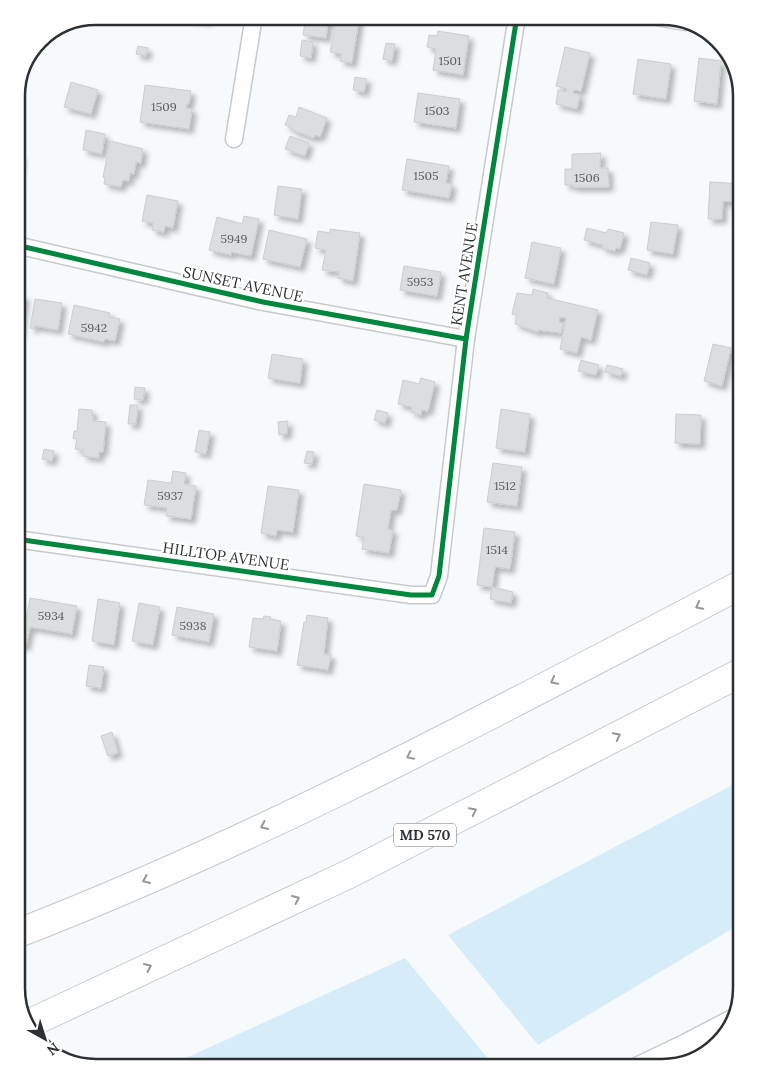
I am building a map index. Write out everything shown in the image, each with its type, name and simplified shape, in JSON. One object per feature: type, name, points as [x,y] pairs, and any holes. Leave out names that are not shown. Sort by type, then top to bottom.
[{"type":"highway","points":[[25,930],[190,861],[303,808],[456,733],[733,589]]},
{"type":"highway","name":"MD 570","points":[[30,1016],[104,987],[349,874],[733,677]]},
{"type":"highway","points":[[33,1022],[104,987]]},
{"type":"street","points":[[234,139],[253,25]]},
{"type":"street","name":"KENT AVENUE","points":[[432,595],[439,576],[466,339],[516,25]]},
{"type":"street","name":"SUNSET AVENUE","points":[[25,247],[262,302],[466,339]]},
{"type":"street","name":"HILLTOP AVENUE","points":[[25,540],[411,595],[432,595]]},
{"type":"street","points":[[659,1059],[721,1027]]},
{"type":"shaded area","points":[[733,785],[733,928],[538,1045],[448,935]]},
{"type":"shaded area","points":[[405,958],[489,1059],[184,1059]]},
{"type":"building","points":[[305,25],[328,25],[326,38],[303,35]]},
{"type":"building","points":[[336,25],[358,25],[352,63],[340,61],[341,54],[330,52]]},
{"type":"building","points":[[438,31],[469,36],[463,75],[433,70],[436,49],[427,47],[429,35],[437,36]]},
{"type":"building","points":[[302,40],[313,42],[311,58],[300,56]]},
{"type":"building","points":[[386,43],[395,44],[392,61],[383,59]]},
{"type":"building","points":[[138,46],[148,48],[146,56],[136,54]]},
{"type":"building","points":[[565,47],[590,53],[581,91],[574,90],[573,93],[580,95],[577,109],[556,104],[558,90],[566,92],[567,89],[556,86]]},
{"type":"building","points":[[699,58],[721,61],[717,104],[694,101]]},
{"type":"building","points":[[638,59],[671,64],[666,99],[633,94]]},
{"type":"building","points":[[355,77],[367,79],[364,92],[353,90]]},
{"type":"building","points":[[71,82],[98,90],[91,114],[64,107]]},
{"type":"building","points":[[145,85],[191,91],[189,104],[187,104],[186,108],[192,109],[189,129],[140,122]]},
{"type":"building","points":[[418,93],[460,99],[456,128],[414,122]]},
{"type":"building","points":[[299,107],[327,118],[320,137],[315,135],[314,138],[292,130],[292,128],[285,125],[289,115],[296,117]]},
{"type":"building","points":[[86,130],[105,134],[102,154],[83,150]]},
{"type":"building","points":[[290,136],[309,143],[305,156],[285,149]]},
{"type":"building","points":[[110,141],[143,149],[141,163],[136,162],[134,174],[130,173],[129,181],[123,180],[121,187],[104,184],[105,178],[103,177]]},
{"type":"building","points":[[601,153],[600,168],[608,168],[609,187],[573,187],[573,185],[565,185],[565,169],[572,169],[572,154]]},
{"type":"building","points":[[407,159],[449,166],[446,183],[452,184],[449,198],[402,190]]},
{"type":"building","points":[[710,182],[733,183],[733,202],[723,201],[722,219],[708,219]]},
{"type":"building","points":[[278,186],[302,189],[298,219],[274,215]]},
{"type":"building","points":[[147,195],[178,201],[173,228],[165,226],[164,232],[152,230],[153,223],[142,221]]},
{"type":"building","points":[[244,216],[259,219],[251,256],[231,252],[231,255],[209,250],[217,217],[242,224]]},
{"type":"building","points":[[651,222],[678,225],[673,254],[647,250]]},
{"type":"building","points":[[587,228],[606,233],[608,229],[624,233],[620,249],[616,248],[615,251],[602,248],[603,245],[584,240]]},
{"type":"building","points":[[330,229],[360,233],[353,281],[338,278],[339,272],[322,270],[326,250],[315,248],[318,231],[330,233]]},
{"type":"building","points":[[269,230],[307,239],[300,267],[263,259]]},
{"type":"building","points":[[532,242],[561,248],[554,284],[525,278]]},
{"type":"building","points":[[631,258],[650,263],[647,275],[628,270]]},
{"type":"building","points":[[404,266],[441,272],[437,296],[400,290]]},
{"type":"building","points":[[533,289],[548,293],[547,298],[598,310],[591,340],[581,337],[577,353],[560,349],[566,318],[560,317],[559,322],[563,323],[561,333],[538,330],[538,332],[515,324],[517,315],[512,314],[517,293],[532,295]]},
{"type":"building","points":[[35,299],[62,303],[58,330],[35,326],[34,329],[30,328]]},
{"type":"building","points":[[74,305],[110,313],[109,317],[120,319],[115,341],[105,339],[104,342],[68,334]]},
{"type":"building","points":[[713,344],[731,348],[722,386],[704,381]]},
{"type":"building","points":[[272,354],[303,359],[300,383],[268,378]]},
{"type":"building","points":[[581,360],[599,365],[596,375],[578,371]]},
{"type":"building","points":[[607,365],[623,369],[621,376],[605,372]]},
{"type":"building","points":[[421,378],[435,382],[428,411],[422,410],[421,415],[411,412],[412,407],[398,404],[403,380],[419,384]]},
{"type":"building","points":[[135,387],[145,388],[143,400],[134,399]]},
{"type":"building","points":[[130,405],[138,405],[136,424],[128,424]]},
{"type":"building","points":[[79,409],[92,410],[93,421],[106,422],[103,452],[99,452],[99,458],[83,456],[83,450],[75,449],[77,439],[73,438],[74,431],[77,431]]},
{"type":"building","points":[[501,409],[530,414],[525,452],[496,448]]},
{"type":"building","points":[[377,410],[388,413],[385,423],[374,420]]},
{"type":"building","points":[[676,414],[701,415],[700,444],[675,443]]},
{"type":"building","points":[[288,421],[287,434],[279,435],[278,422]]},
{"type":"building","points":[[199,430],[210,432],[206,454],[195,452]]},
{"type":"building","points":[[44,449],[54,451],[52,461],[42,459]]},
{"type":"building","points":[[307,451],[314,452],[312,464],[304,463]]},
{"type":"building","points":[[493,463],[522,467],[517,506],[487,502]]},
{"type":"building","points":[[173,471],[186,473],[184,484],[196,486],[191,519],[166,516],[167,508],[144,505],[148,480],[171,483]]},
{"type":"building","points":[[364,484],[401,490],[397,510],[391,510],[388,529],[393,530],[389,553],[362,549],[364,537],[356,536]]},
{"type":"building","points":[[268,486],[299,490],[293,532],[277,530],[276,536],[261,533]]},
{"type":"building","points":[[484,528],[515,532],[510,569],[495,567],[492,587],[477,585]]},
{"type":"building","points":[[492,587],[513,592],[511,603],[490,599]]},
{"type":"building","points":[[30,598],[77,606],[72,634],[30,627],[25,646],[25,625]]},
{"type":"building","points":[[98,599],[120,603],[114,645],[92,641]]},
{"type":"building","points":[[139,603],[160,607],[153,645],[132,641]]},
{"type":"building","points":[[177,607],[214,614],[209,642],[172,635]]},
{"type":"building","points":[[307,615],[328,618],[324,654],[331,655],[328,670],[297,665],[304,622],[306,622]]},
{"type":"building","points":[[264,616],[281,621],[277,651],[249,647],[253,618],[263,619]]},
{"type":"building","points":[[89,665],[104,667],[101,688],[86,686]]},
{"type":"building","points":[[112,732],[118,753],[108,756],[101,736]]},
{"type":"cycle path","points":[[25,540],[411,595],[432,595],[439,576],[466,339],[516,25]]},
{"type":"cycle path","points":[[25,247],[263,302],[466,339]]}]
